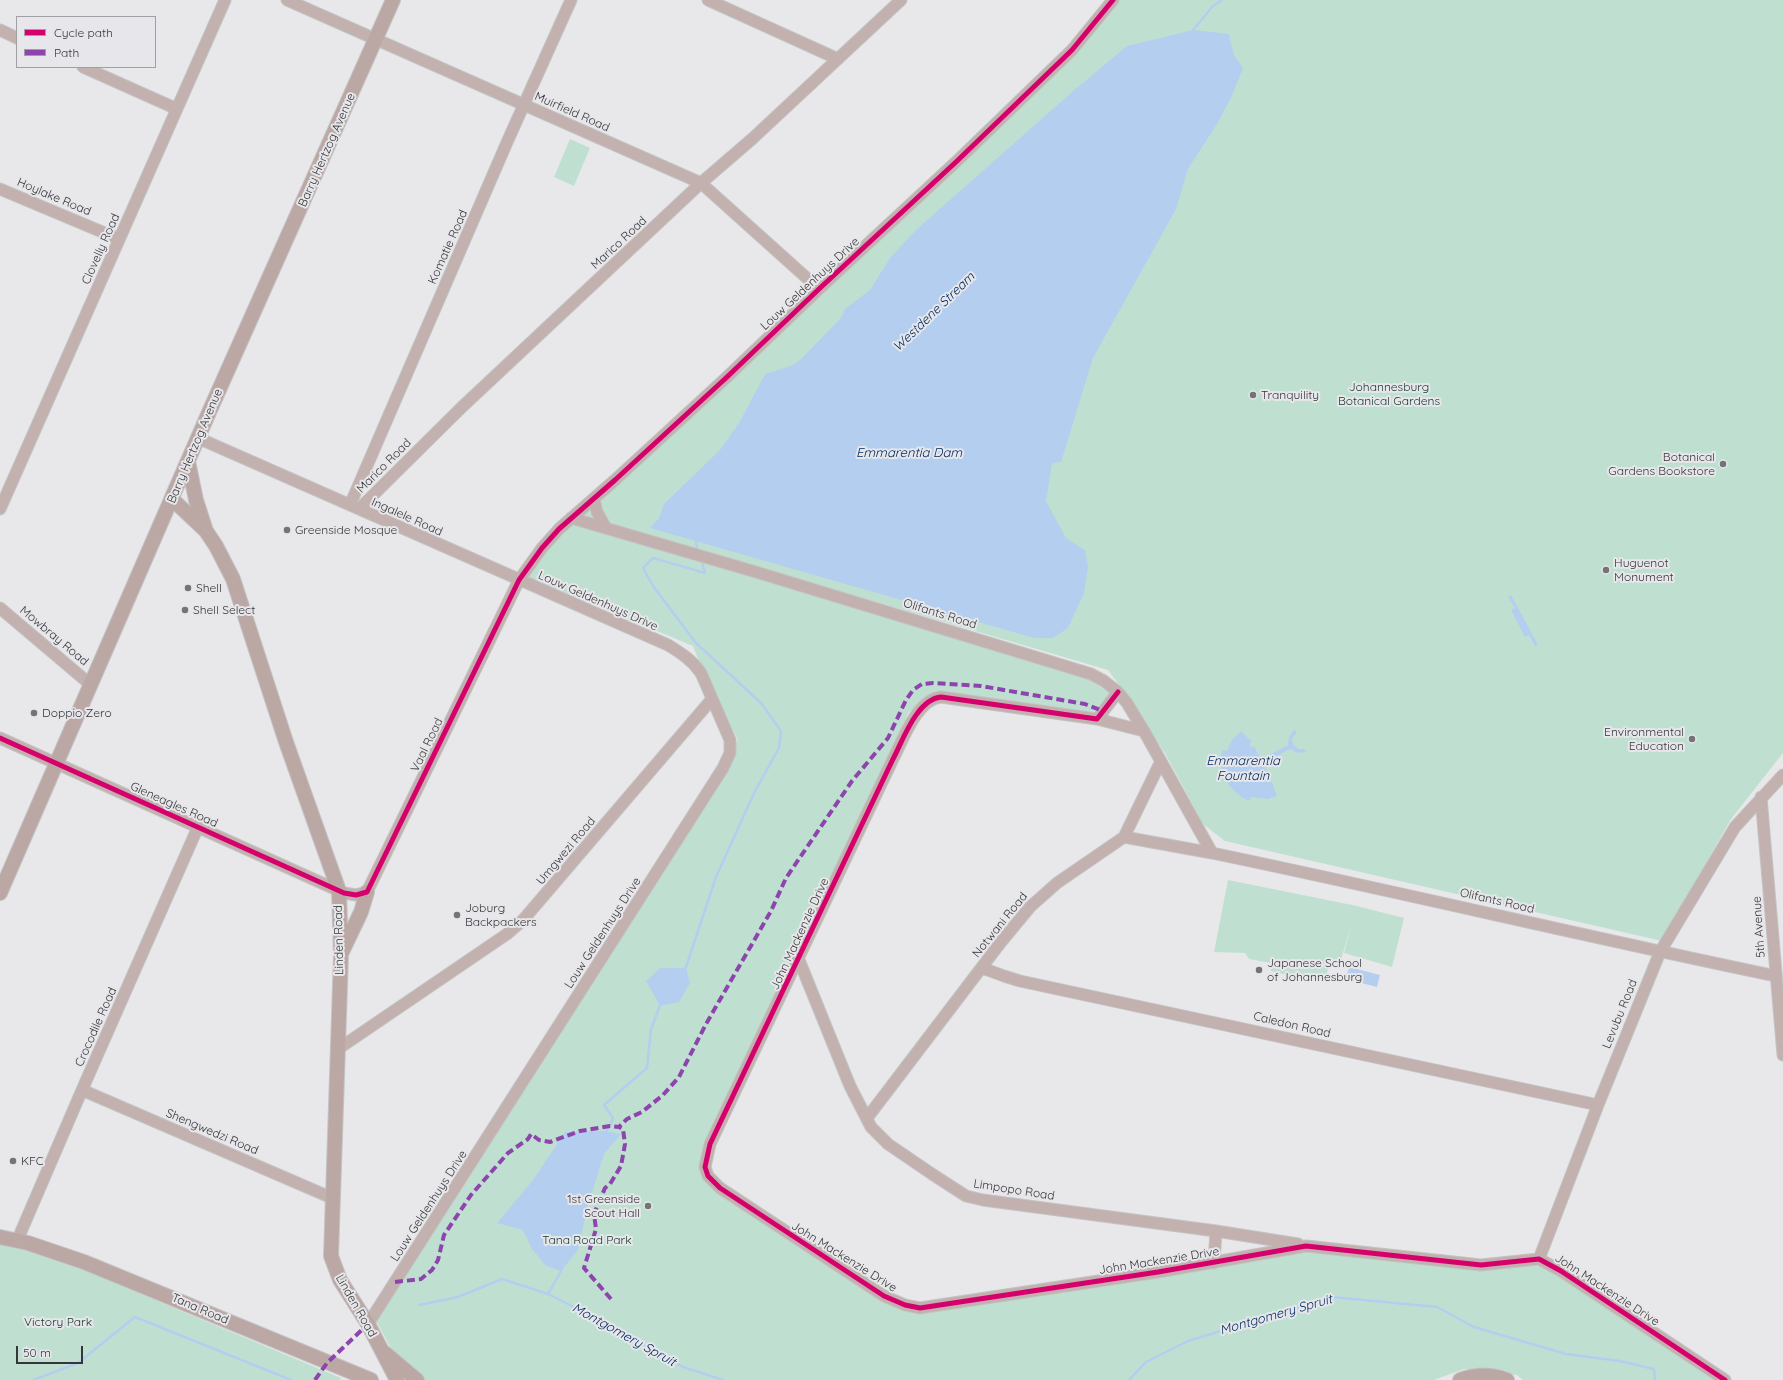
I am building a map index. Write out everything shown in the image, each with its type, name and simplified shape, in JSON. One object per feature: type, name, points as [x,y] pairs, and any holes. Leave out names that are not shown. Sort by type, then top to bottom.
[{"type":"main road","name":"Barry Hertzog Avenue","points":[[0,893],[198,438],[393,0]]},
{"type":"main road","points":[[188,461],[196,500],[206,531]]},
{"type":"main road","name":"Linden Road","points":[[172,499],[206,531],[216,546],[233,579],[286,742],[338,891],[341,955],[331,1248],[333,1263],[340,1280],[368,1324],[397,1380]]},
{"type":"main road","points":[[341,955],[359,917],[367,892]]},
{"type":"main road","name":"Tana Road","points":[[0,1229],[21,1241]]},
{"type":"main road","name":"Tana Road","points":[[0,1237],[21,1241],[84,1262],[366,1379]]},
{"type":"main road","points":[[366,1379],[380,1371],[383,1354],[417,1380]]},
{"type":"main road","points":[[1460,1380],[1483,1375],[1500,1377],[1508,1380]]},
{"type":"street","name":"Clovelly Road","points":[[0,509],[225,0]]},
{"type":"street","name":"Muirfield Road","points":[[286,0],[701,183],[819,289]]},
{"type":"street","name":"Komatie Road","points":[[354,507],[524,105],[571,0]]},
{"type":"street","points":[[708,0],[838,59]]},
{"type":"street","name":"Marico Road","points":[[354,507],[701,183],[752,139],[901,0]]},
{"type":"street","name":"Louw Geldenhuys Drive","points":[[368,1324],[727,762],[730,753],[730,740],[701,673],[695,664],[668,645],[519,580],[542,548],[559,529],[594,499],[727,377],[819,289],[957,162],[1056,66],[1087,33],[1113,0]]},
{"type":"street","points":[[0,30],[16,38]]},
{"type":"street","points":[[85,68],[177,108]]},
{"type":"street","name":"Hoylake Road","points":[[0,188],[119,239]]},
{"type":"street","name":"Ingalele Road","points":[[198,438],[519,580]]},
{"type":"street","points":[[594,499],[597,512],[606,528]]},
{"type":"street","name":"Olifants Road","points":[[571,518],[1078,670],[1104,682],[1118,692],[1144,731],[1212,853]]},
{"type":"street","name":"Vaal Road","points":[[367,892],[519,580]]},
{"type":"street","name":"Mowbray Road","points":[[0,608],[91,685]]},
{"type":"street","points":[[1097,719],[1118,692]]},
{"type":"street","name":"John Mackenzie Drive","points":[[1144,731],[1097,719],[941,697],[931,699],[927,702],[911,723],[709,1148],[705,1163],[705,1170],[714,1183],[884,1296],[905,1305],[920,1308],[1214,1263],[1306,1246],[1481,1265],[1539,1259],[1561,1271],[1725,1380]]},
{"type":"street","name":"Umgwezi Road","points":[[338,1049],[515,927],[536,906],[712,699]]},
{"type":"street","name":"Gleneagles Road","points":[[0,738],[338,891]]},
{"type":"street","name":"Notwani Road","points":[[867,1118],[1006,936],[1043,894],[1124,837],[1161,761]]},
{"type":"street","name":"Levubu Road","points":[[1539,1259],[1598,1105],[1660,952],[1732,832],[1743,817],[1783,775]]},
{"type":"street","name":"5th Avenue","points":[[1762,797],[1783,1055]]},
{"type":"street","name":"Crocodile Road","points":[[21,1241],[82,1090],[198,827]]},
{"type":"street","name":"Olifants Road","points":[[1124,837],[1212,853],[1373,887],[1660,952],[1776,976]]},
{"type":"street","points":[[338,891],[352,895],[367,892]]},
{"type":"street","name":"Limpopo Road","points":[[799,960],[850,1086],[871,1127],[888,1144],[959,1192],[974,1198],[1216,1231],[1306,1246]]},
{"type":"street","name":"Caledon Road","points":[[982,968],[1015,979],[1598,1105]]},
{"type":"street","name":"Shengwedzi Road","points":[[82,1090],[332,1198]]},
{"type":"street","points":[[1214,1263],[1216,1231]]},
{"type":"green space","name":"Johannesburg Botanical Gardens","points":[[1115,0],[1783,0],[1783,753],[1731,819],[1662,941],[1225,841],[1203,824],[1166,755],[1131,701],[1108,670],[580,515],[818,286],[1085,42]]},
{"type":"green space","points":[[570,139],[590,148],[574,186],[554,177]]},
{"type":"green space","name":"Tana Road Park","points":[[573,522],[1083,675],[1110,693],[1091,715],[936,691],[909,712],[703,1144],[714,1178],[888,1296],[921,1307],[1304,1242],[1467,1267],[1538,1261],[1713,1380],[1523,1380],[1517,1375],[1464,1369],[1434,1380],[408,1380],[373,1315],[738,740],[713,696],[693,646],[525,576]]},
{"type":"green space","points":[[1228,880],[1357,906],[1404,918],[1392,967],[1344,953],[1352,923],[1339,966],[1329,965],[1325,981],[1321,980],[1315,982],[1271,971],[1271,963],[1249,959],[1245,953],[1214,952]]},
{"type":"green space","name":"Victory Park","points":[[0,1236],[341,1378],[340,1380],[0,1380]]},
{"type":"water","name":"Emmarentia Dam","points":[[1193,30],[1229,34],[1234,55],[1243,68],[1231,98],[1217,124],[1188,169],[1176,209],[1093,358],[1061,462],[1052,463],[1046,501],[1066,538],[1085,550],[1088,567],[1084,593],[1068,628],[1053,638],[1034,638],[650,528],[659,518],[664,504],[720,450],[739,423],[765,374],[793,365],[800,360],[841,318],[845,309],[870,290],[890,258],[916,230],[1072,92],[1127,46]]},
{"type":"water","points":[[1511,595],[1538,645],[1535,646],[1529,635],[1525,637],[1511,610],[1515,608],[1508,597]]},
{"type":"water","points":[[1294,730],[1297,733],[1292,738],[1293,744],[1298,749],[1304,749],[1306,752],[1297,753],[1290,749],[1269,760],[1267,756],[1288,745],[1289,737]]},
{"type":"water","name":"Emmarentia Fountain","points":[[1241,731],[1252,742],[1249,744],[1252,748],[1254,746],[1270,777],[1268,778],[1269,782],[1272,782],[1277,796],[1268,799],[1251,797],[1249,801],[1235,792],[1226,780],[1223,774],[1221,758],[1222,750],[1227,751],[1232,740]]},
{"type":"water","points":[[1349,967],[1380,975],[1377,987],[1346,979]]},
{"type":"water","points":[[660,968],[686,968],[690,983],[679,1002],[660,1006],[646,981]]},
{"type":"water","points":[[605,1131],[621,1134],[604,1154],[587,1209],[578,1250],[561,1271],[546,1266],[532,1249],[523,1230],[497,1223],[533,1180],[565,1132]]},
{"type":"waterway","name":"Westdene Stream","points":[[1193,33],[1193,30],[1213,6],[1222,0]]},
{"type":"waterway","name":"Westdene Stream","points":[[695,538],[698,551]]},
{"type":"waterway","points":[[685,970],[716,877],[755,791],[779,748],[781,731],[761,703],[696,643],[653,586],[643,568],[653,558],[705,573],[701,559]]},
{"type":"waterway","points":[[604,1133],[610,1126],[613,1118],[604,1105],[647,1068],[651,1029],[661,1003]]},
{"type":"waterway","points":[[419,1305],[458,1297],[502,1279],[548,1294],[561,1271],[560,1269]]},
{"type":"waterway","name":"Montgomery Spruit","points":[[548,1294],[683,1367],[723,1380]]},
{"type":"waterway","name":"Montgomery Spruit","points":[[1129,1380],[1146,1362],[1188,1341],[1332,1297],[1437,1307],[1474,1327],[1566,1354],[1620,1361],[1654,1369],[1655,1380]]},
{"type":"waterway","points":[[33,1380],[78,1363],[135,1317],[291,1380]]},
{"type":"marked path","points":[[395,1282],[421,1279],[432,1270],[438,1260],[444,1235],[471,1195],[508,1153],[528,1139],[531,1134],[539,1140],[550,1142],[580,1131],[610,1126],[619,1127],[627,1119],[642,1112],[663,1095],[679,1077],[706,1024],[771,911],[786,878],[852,781],[888,738],[906,700],[913,690],[922,684],[933,683],[981,686],[1085,704],[1103,711]]},
{"type":"marked path","points":[[611,1299],[584,1268],[596,1229],[594,1214],[605,1188],[610,1184],[621,1166],[625,1144],[623,1129],[619,1127]]},
{"type":"marked path","points":[[315,1380],[327,1363],[368,1324]]},
{"type":"cycle path","points":[[0,738],[344,893],[356,895],[367,892],[519,580],[542,548],[559,529],[615,480],[727,377],[957,161],[1072,50],[1113,0]]},
{"type":"cycle path","points":[[1118,692],[1097,719],[941,697],[932,699],[918,712],[901,742],[710,1144],[705,1167],[708,1176],[720,1188],[884,1296],[905,1305],[920,1308],[1158,1272],[1306,1246],[1481,1265],[1539,1259],[1561,1271],[1725,1380]]},
{"type":"place","name":"Tranquility","points":[[1253,395]]},
{"type":"place","name":"Botanical Gardens Bookstore","points":[[1723,464]]},
{"type":"place","name":"Greenside Mosque","points":[[287,530]]},
{"type":"place","name":"Huguenot Monument","points":[[1606,570]]},
{"type":"place","name":"Shell","points":[[188,588]]},
{"type":"place","name":"Shell Select","points":[[185,610]]},
{"type":"place","name":"Doppio Zero","points":[[34,713]]},
{"type":"place","name":"Environmental Education","points":[[1692,739]]},
{"type":"place","name":"Joburg Backpackers","points":[[457,915]]},
{"type":"place","name":"Japanese School of Johannesburg","points":[[1259,970]]},
{"type":"place","name":"KFC","points":[[13,1161]]},
{"type":"place","name":"1st Greenside Scout Hall","points":[[648,1206]]}]
